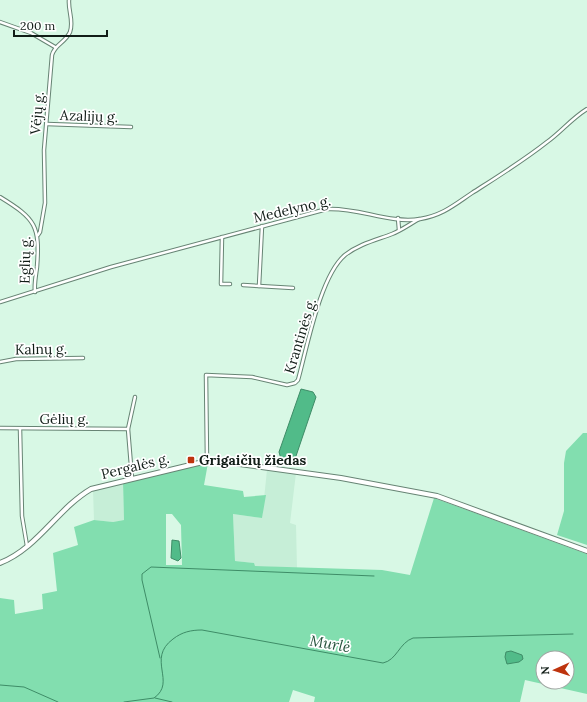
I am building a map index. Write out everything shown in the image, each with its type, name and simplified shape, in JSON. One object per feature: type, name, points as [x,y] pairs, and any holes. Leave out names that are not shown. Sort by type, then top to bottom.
[{"type":"main road","name":"Pergalės g.","points":[[0,563],[15,556],[28,547],[87,492],[98,486],[207,461],[301,472],[437,496],[587,551]]},
{"type":"street","points":[[0,22],[31,33],[55,47],[67,37],[72,27],[69,0]]},
{"type":"street","name":"Vėjų g.","points":[[38,235],[41,228],[44,203],[44,150],[52,55],[55,47]]},
{"type":"street","name":"Medelyno g.","points":[[0,302],[112,267],[327,209],[338,208],[369,215],[419,219],[449,210],[549,141],[587,109]]},
{"type":"street","name":"Azalijų g.","points":[[46,124],[131,128]]},
{"type":"street","name":"Eglių g.","points":[[0,197],[29,218],[35,226],[38,235],[35,292]]},
{"type":"street","points":[[398,218],[399,231]]},
{"type":"street","name":"Krantinės g.","points":[[207,461],[206,376],[252,377],[287,385],[295,384],[298,380],[326,284],[335,267],[345,256],[357,248],[399,231],[419,219]]},
{"type":"street","points":[[259,286],[262,226]]},
{"type":"street","points":[[222,237],[221,284],[230,284]]},
{"type":"street","points":[[243,285],[292,288]]},
{"type":"street","name":"Kalnų g.","points":[[0,362],[16,359],[83,358]]},
{"type":"street","points":[[132,478],[128,429],[135,397]]},
{"type":"street","name":"Gėlių g.","points":[[0,428],[128,429]]},
{"type":"street","points":[[20,429],[22,516],[24,534],[28,547]]},
{"type":"shaded area","points":[[301,389],[313,392],[316,397],[295,459],[288,462],[281,459],[279,452]]},
{"type":"shaded area","points":[[583,433],[587,433],[587,545],[557,535],[564,511],[564,463],[566,451]]},
{"type":"shaded area","points":[[208,463],[204,485],[243,491],[244,497],[266,495],[262,518],[233,514],[235,561],[254,563],[255,566],[382,570],[410,575],[434,498],[587,554],[587,694],[569,690],[575,690],[575,650],[535,650],[535,682],[525,680],[520,702],[314,702],[315,697],[293,690],[289,702],[0,702],[0,598],[14,600],[15,614],[43,609],[42,594],[57,591],[53,553],[78,545],[74,527],[94,520],[113,522],[124,520],[123,482]],"holes":[[[166,514],[172,514],[181,525],[182,565],[166,565]]]},
{"type":"shaded area","points":[[267,470],[296,473],[290,523],[296,525],[297,568],[255,566],[253,563],[235,561],[233,514],[262,518]]},
{"type":"shaded area","points":[[123,482],[124,520],[113,522],[94,520],[93,490]]},
{"type":"shaded area","points":[[172,540],[179,541],[181,558],[178,561],[171,558]]},
{"type":"shaded area","points":[[511,651],[522,655],[523,659],[519,662],[507,664],[505,657],[506,652]]},
{"type":"waterway","points":[[160,658],[142,580],[142,574],[151,567],[374,576]]},
{"type":"waterway","name":"Murlė","points":[[124,702],[154,698],[160,692],[163,685],[161,662],[165,647],[173,639],[194,630],[202,630],[383,663],[392,659],[404,644],[413,638],[573,634]]},
{"type":"waterway","name":"Murlė","points":[[0,685],[24,687],[58,702]]},
{"type":"waterway","points":[[155,698],[172,702]]},
{"type":"place","name":"Grigaičių žiedas","points":[[191,460]]}]
